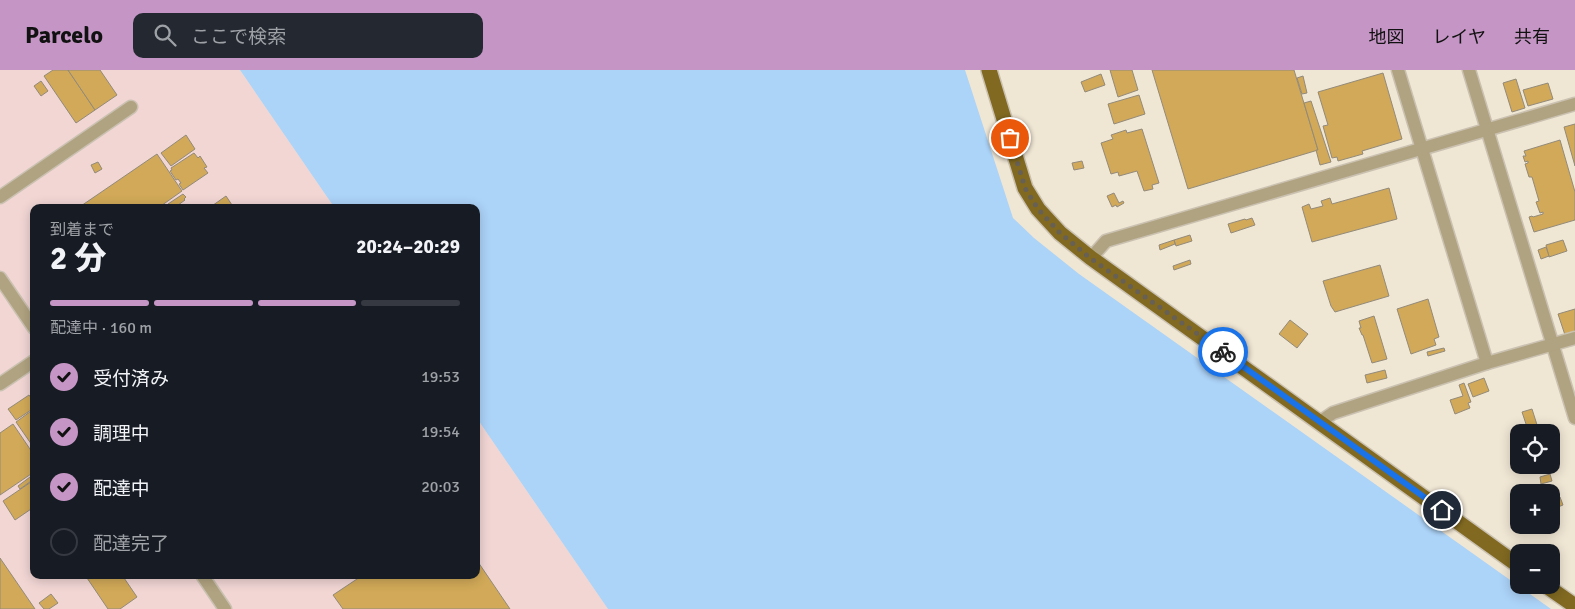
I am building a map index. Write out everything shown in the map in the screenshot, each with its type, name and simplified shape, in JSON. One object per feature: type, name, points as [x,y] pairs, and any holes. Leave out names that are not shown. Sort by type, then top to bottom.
[{"type":"main road","points":[[989,70],[1025,188],[1038,209],[1060,233],[1090,258],[1510,559]]},
{"type":"main road","points":[[1558,594],[1575,606]]},
{"type":"street","points":[[1398,70],[1487,363]]},
{"type":"street","points":[[1469,70],[1575,418]]},
{"type":"street","points":[[1090,258],[1106,241],[1575,104]]},
{"type":"street","points":[[0,197],[131,107]]},
{"type":"street","points":[[0,278],[30,322]]},
{"type":"street","points":[[1320,422],[1333,413],[1487,363],[1575,338]]},
{"type":"street","points":[[0,384],[30,364]]},
{"type":"street","points":[[205,579],[226,609]]},
{"type":"shaded area","points":[[0,70],[240,70],[332,204],[30,204],[30,579],[480,579],[480,423],[608,609],[0,609]]},
{"type":"water","points":[[240,70],[965,70],[1013,218],[1034,238],[1079,274],[1510,580],[1510,594],[1530,594],[1551,609],[608,609],[480,423],[480,204],[332,204]]},
{"type":"building","points":[[53,70],[68,70],[95,110],[76,123],[44,76]]},
{"type":"building","points":[[68,70],[100,70],[117,95],[95,110]]},
{"type":"building","points":[[1110,70],[1132,70],[1138,90],[1118,97]]},
{"type":"building","points":[[1152,70],[1294,70],[1318,150],[1188,189]]},
{"type":"building","points":[[1383,73],[1402,139],[1362,151],[1363,154],[1338,161],[1337,157],[1332,158],[1323,126],[1328,125],[1318,92]]},
{"type":"building","points":[[1101,74],[1105,85],[1085,92],[1081,82]]},
{"type":"building","points":[[1303,76],[1307,93],[1302,94],[1297,78]]},
{"type":"building","points":[[1516,79],[1525,108],[1512,112],[1503,83]]},
{"type":"building","points":[[41,81],[48,91],[41,96],[34,86]]},
{"type":"building","points":[[1548,83],[1553,99],[1528,106],[1523,90]]},
{"type":"building","points":[[1139,95],[1145,114],[1114,124],[1108,104]]},
{"type":"building","points":[[1311,101],[1331,162],[1320,165],[1316,150],[1318,150],[1304,103]]},
{"type":"building","points":[[1575,124],[1575,166],[1564,127]]},
{"type":"building","points":[[1142,129],[1159,183],[1152,185],[1153,189],[1144,191],[1137,171],[1119,176],[1118,172],[1111,174],[1101,143],[1113,139],[1111,135],[1126,130],[1127,133]]},
{"type":"building","points":[[186,135],[195,149],[171,166],[161,153]]},
{"type":"building","points":[[1560,140],[1575,192],[1575,220],[1534,232],[1529,217],[1543,214],[1543,212],[1540,213],[1536,202],[1539,201],[1532,177],[1529,177],[1525,164],[1528,161],[1525,162],[1523,156],[1526,156],[1524,151]]},
{"type":"building","points":[[194,153],[198,158],[200,156],[207,167],[204,168],[208,173],[183,190],[179,184],[181,183],[178,179],[176,180],[170,171],[172,170],[171,168]]},
{"type":"building","points":[[157,154],[182,191],[164,204],[84,204]]},
{"type":"building","points":[[1082,161],[1084,168],[1074,170],[1072,163]]},
{"type":"building","points":[[98,162],[102,169],[95,173],[91,165]]},
{"type":"building","points":[[1389,188],[1397,219],[1312,242],[1302,207],[1309,204],[1311,209],[1323,206],[1321,201],[1330,198],[1332,204]]},
{"type":"building","points":[[1114,193],[1119,203],[1123,201],[1124,203],[1117,207],[1116,205],[1112,207],[1107,196]]},
{"type":"building","points":[[183,194],[186,197],[180,204],[168,204]]},
{"type":"building","points":[[226,196],[231,204],[215,204]]},
{"type":"building","points":[[1252,218],[1255,225],[1231,233],[1228,224]]},
{"type":"building","points":[[1190,235],[1192,241],[1176,246],[1174,240]]},
{"type":"building","points":[[1174,240],[1175,244],[1160,250],[1159,245]]},
{"type":"building","points":[[1563,240],[1567,251],[1549,257],[1546,245]]},
{"type":"building","points":[[1546,247],[1549,256],[1541,259],[1538,250]]},
{"type":"building","points":[[1190,260],[1191,264],[1174,270],[1173,266]]},
{"type":"building","points":[[1380,265],[1389,296],[1335,312],[1331,306],[1323,281]]},
{"type":"building","points":[[1428,299],[1439,337],[1434,339],[1436,345],[1411,354],[1397,309]]},
{"type":"building","points":[[1575,309],[1575,331],[1565,335],[1558,314]]},
{"type":"building","points":[[1374,316],[1387,359],[1372,363],[1359,328],[1361,328],[1359,321]]},
{"type":"building","points":[[1290,320],[1308,334],[1297,348],[1279,334]]},
{"type":"building","points":[[1444,348],[1445,351],[1428,356],[1427,352]]},
{"type":"building","points":[[1385,370],[1387,378],[1367,383],[1365,375]]},
{"type":"building","points":[[1484,378],[1489,391],[1473,397],[1468,384]]},
{"type":"building","points":[[1464,383],[1471,402],[1468,403],[1470,408],[1455,414],[1450,400],[1463,396],[1459,385]]},
{"type":"building","points":[[29,395],[30,396],[30,411],[16,420],[8,409]]},
{"type":"building","points":[[1532,409],[1537,424],[1526,424],[1522,412]]},
{"type":"building","points":[[30,412],[30,442],[16,422]]},
{"type":"building","points":[[13,424],[30,449],[30,475],[0,495],[0,433]]},
{"type":"building","points":[[1550,474],[1552,481],[1541,484],[1540,477]]},
{"type":"building","points":[[30,477],[30,482],[20,489],[18,486]]},
{"type":"building","points":[[30,483],[30,510],[15,520],[3,501]]},
{"type":"building","points":[[0,558],[35,609],[0,609]]},
{"type":"building","points":[[480,565],[510,609],[343,609],[333,595],[357,579],[480,579]]},
{"type":"building","points":[[88,579],[125,579],[137,597],[120,609],[108,609]]},
{"type":"building","points":[[51,594],[58,603],[49,609],[44,609],[39,603]]},
{"type":"way so far","points":[[1010,138],[1025,188],[1038,209],[1060,233],[1090,258],[1223,352]]},
{"type":"route","points":[[1223,352],[1442,510]]}]
